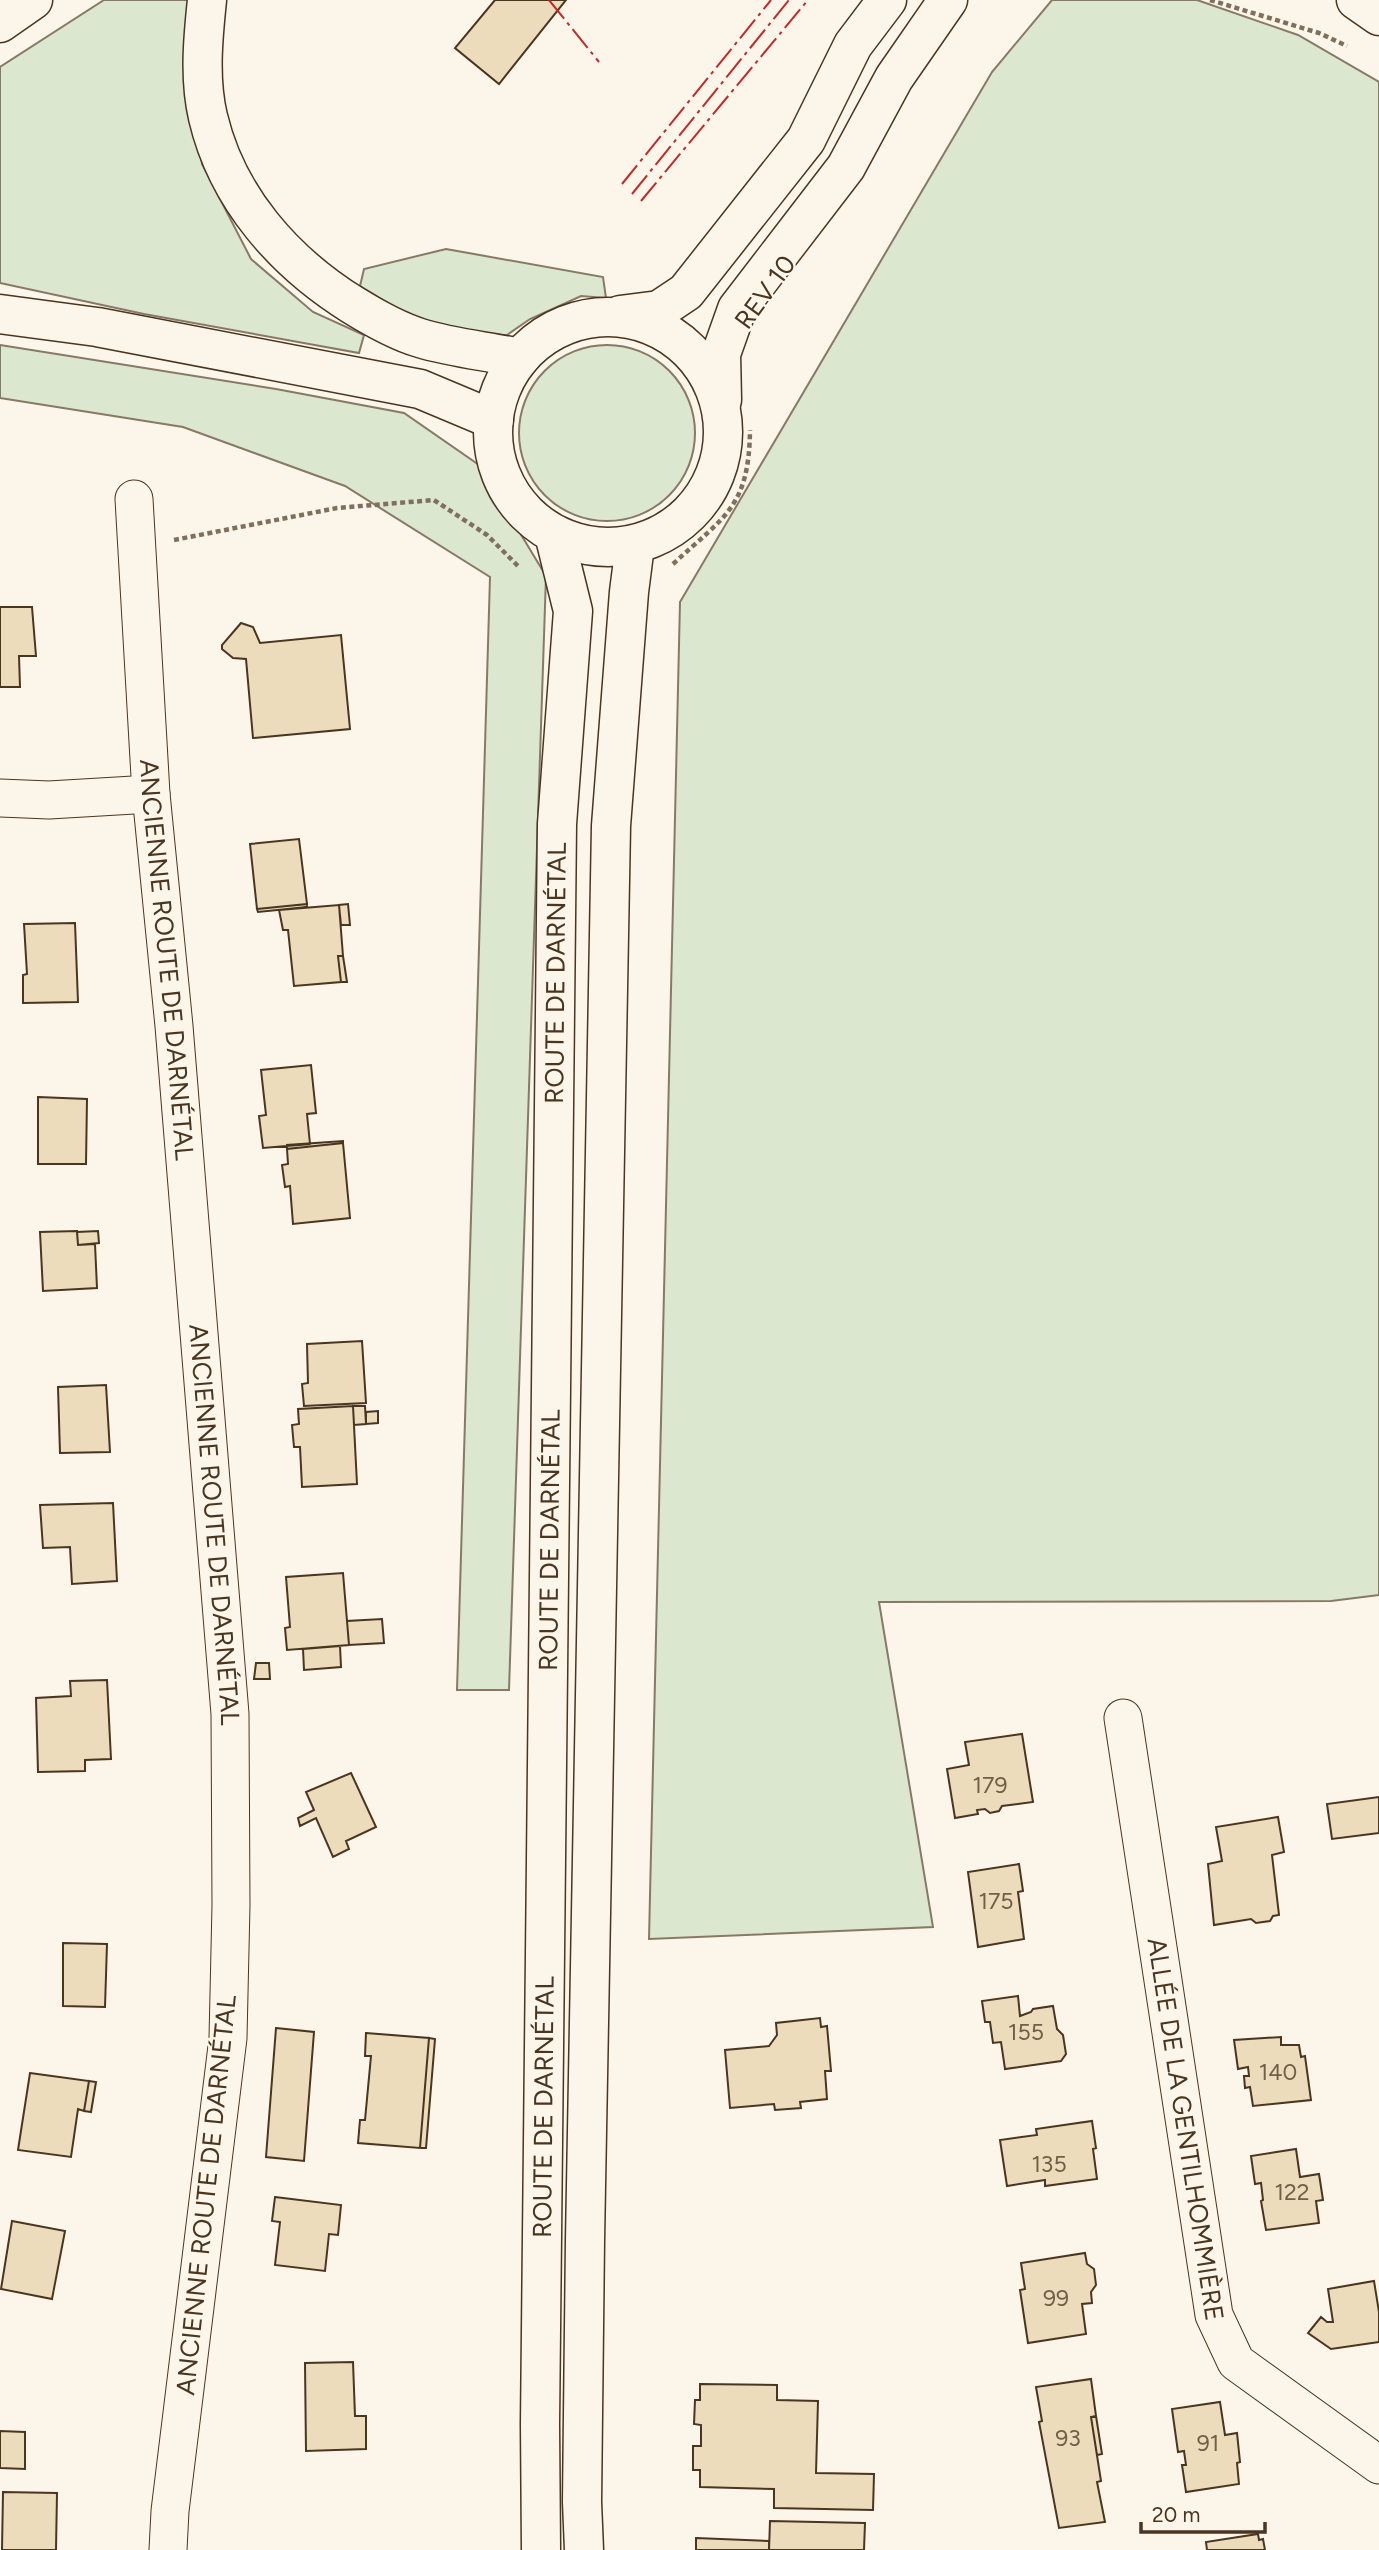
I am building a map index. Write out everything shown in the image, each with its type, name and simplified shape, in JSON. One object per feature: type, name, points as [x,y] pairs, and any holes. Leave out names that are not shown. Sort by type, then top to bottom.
[{"type":"main road","points":[[0,23],[33,0]]},
{"type":"main road","points":[[207,0],[202,60],[207,116],[222,160],[243,201],[279,248],[324,287],[372,317],[420,338],[520,358]]},
{"type":"main road","points":[[887,0],[853,46],[806,140],[686,292],[660,310],[575,321],[544,335],[520,358],[502,387],[494,420],[495,454],[506,486],[527,514],[554,534],[580,544],[607,548],[635,545],[668,531],[695,509],[714,479],[723,445],[736,417],[721,354],[737,309],[846,167],[894,78],[948,0]]},
{"type":"main road","points":[[1356,0],[1379,16]]},
{"type":"main road","points":[[0,313],[97,327],[420,388],[494,420]]},
{"type":"main road","points":[[607,317],[646,323],[681,342],[707,372],[736,417]]},
{"type":"main road","name":"ROUTE DE DARNÉTAL","points":[[541,2550],[540,2396],[557,824],[573,611],[554,534]]},
{"type":"main road","name":"ROUTE DE DARNÉTAL","points":[[584,2550],[582,2502],[585,2240],[611,826],[635,545]]},
{"type":"street","name":"ANCIENNE ROUTE DE DARNÉTAL","points":[[134,499],[151,794],[174,1026],[230,1714],[228,2038],[170,2511],[169,2550]]},
{"type":"street","points":[[0,798],[49,800],[151,794]]},
{"type":"street","name":"ALLÉE DE LA GENTILHOMMIÈRE","points":[[1122,1718],[1214,2315],[1236,2362],[1379,2465]]},
{"type":"path","points":[[1210,0],[1318,33],[1352,49]]},
{"type":"path","points":[[670,568],[726,516],[739,496],[750,460],[736,417]]},
{"type":"path","points":[[136,548],[337,508],[434,500],[487,535],[524,572]]},
{"type":"green space","points":[[104,0],[200,0],[195,108],[202,164],[251,259],[313,312],[364,335],[359,353],[144,314],[0,283],[0,67]]},
{"type":"green space","points":[[1052,0],[1197,0],[1298,35],[1379,82],[1379,1595],[1331,1601],[879,1602],[933,1927],[649,1939],[680,602],[992,72]]},
{"type":"green space","points":[[446,249],[603,277],[606,298],[581,296],[530,319],[507,335],[477,337],[429,328],[360,286],[364,269]]},
{"type":"green space","points":[[0,345],[276,389],[404,413],[479,465],[546,576],[509,1690],[457,1690],[490,577],[345,486],[183,427],[0,398]]},
{"type":"green space","points":[[607,345],[641,352],[669,371],[688,399],[695,433],[688,467],[669,495],[641,514],[607,521],[573,514],[545,495],[526,467],[519,433],[526,399],[545,371],[573,352]]},
{"type":"building","points":[[495,0],[566,0],[499,84],[455,48]]},
{"type":"building","points":[[0,607],[32,607],[36,656],[19,656],[20,687],[0,687]]},
{"type":"building","points":[[241,623],[253,627],[260,643],[341,635],[350,729],[253,738],[246,659],[233,658],[222,649],[222,645]]},
{"type":"building","points":[[299,839],[307,904],[257,909],[250,844]]},
{"type":"building","points":[[307,904],[307,907],[258,912],[257,909]]},
{"type":"building","points":[[348,904],[350,925],[341,925],[339,905]]},
{"type":"building","points":[[339,905],[343,956],[338,956],[341,982],[294,986],[288,930],[283,930],[279,910]]},
{"type":"building","points":[[75,923],[78,1002],[23,1003],[23,975],[27,974],[24,924]]},
{"type":"building","points":[[338,956],[343,956],[347,982],[341,982]]},
{"type":"building","points":[[311,1065],[316,1113],[307,1114],[310,1144],[263,1148],[259,1116],[266,1115],[261,1070]]},
{"type":"building","points":[[38,1097],[87,1099],[86,1164],[38,1164]]},
{"type":"building","points":[[343,1143],[287,1149],[287,1145]]},
{"type":"building","points":[[343,1143],[350,1218],[293,1224],[290,1186],[285,1187],[282,1165],[288,1164],[287,1149]]},
{"type":"building","points":[[77,1231],[78,1245],[95,1244],[97,1288],[43,1291],[40,1232]]},
{"type":"building","points":[[98,1231],[99,1243],[78,1245],[77,1232]]},
{"type":"building","points":[[362,1341],[366,1403],[304,1406],[302,1384],[308,1383],[307,1344]]},
{"type":"building","points":[[106,1385],[110,1452],[60,1453],[58,1387]]},
{"type":"building","points":[[353,1406],[365,1406],[366,1424],[354,1425]]},
{"type":"building","points":[[353,1406],[357,1484],[302,1487],[300,1447],[294,1447],[292,1425],[299,1424],[298,1409]]},
{"type":"building","points":[[378,1411],[378,1423],[366,1424],[366,1412]]},
{"type":"building","points":[[113,1503],[117,1581],[72,1584],[70,1547],[43,1548],[40,1505]]},
{"type":"building","points":[[343,1573],[349,1645],[287,1650],[285,1628],[290,1627],[286,1577]]},
{"type":"building","points":[[382,1619],[384,1643],[349,1645],[347,1621]]},
{"type":"building","points":[[340,1646],[341,1667],[304,1670],[303,1649]]},
{"type":"building","points":[[256,1663],[269,1663],[270,1679],[254,1679]]},
{"type":"building","points":[[107,1680],[111,1759],[85,1760],[85,1771],[38,1772],[36,1698],[71,1696],[70,1681]]},
{"type":"building","points":[[1022,1734],[1033,1802],[1002,1806],[999,1811],[990,1813],[985,1809],[977,1810],[978,1814],[955,1818],[947,1769],[969,1765],[965,1742]]},
{"type":"building","points":[[351,1773],[376,1827],[346,1841],[349,1849],[333,1857],[316,1818],[300,1826],[298,1818],[314,1810],[306,1792]]},
{"type":"building","points":[[1379,1797],[1379,1833],[1332,1839],[1327,1804]]},
{"type":"building","points":[[1278,1817],[1284,1852],[1272,1855],[1279,1915],[1273,1916],[1270,1921],[1256,1923],[1251,1919],[1214,1925],[1208,1864],[1222,1861],[1216,1827]]},
{"type":"building","points":[[1019,1864],[1023,1891],[1018,1892],[1024,1939],[978,1947],[968,1872]]},
{"type":"building","points":[[63,1943],[107,1944],[105,2007],[63,2006]]},
{"type":"building","points":[[1018,1996],[1020,2016],[1033,2009],[1053,2006],[1057,2029],[1063,2035],[1066,2054],[1061,2061],[1005,2069],[1001,2042],[993,2043],[990,2022],[985,2022],[982,2001]]},
{"type":"building","points":[[820,2018],[821,2027],[827,2026],[831,2071],[825,2071],[827,2099],[800,2102],[801,2108],[775,2110],[774,2104],[730,2108],[725,2050],[769,2046],[777,2035],[776,2023]]},
{"type":"building","points":[[276,2028],[314,2032],[304,2161],[266,2157]]},
{"type":"building","points":[[366,2033],[429,2038],[420,2148],[358,2143],[360,2120],[365,2120],[371,2056],[365,2056]]},
{"type":"building","points":[[1281,2037],[1281,2045],[1299,2045],[1301,2057],[1305,2056],[1311,2100],[1253,2106],[1250,2087],[1245,2088],[1244,2076],[1249,2076],[1248,2067],[1238,2069],[1234,2040]]},
{"type":"building","points":[[429,2038],[435,2039],[426,2148],[420,2148]]},
{"type":"building","points":[[30,2073],[89,2081],[84,2111],[78,2109],[71,2157],[18,2150]]},
{"type":"building","points":[[89,2081],[96,2082],[91,2112],[84,2111]]},
{"type":"building","points":[[1092,2121],[1097,2179],[1045,2186],[1045,2180],[1007,2186],[1000,2140],[1037,2135],[1036,2129]]},
{"type":"building","points":[[1296,2149],[1300,2177],[1319,2174],[1323,2200],[1316,2201],[1319,2223],[1266,2230],[1261,2183],[1255,2184],[1251,2156]]},
{"type":"building","points":[[275,2197],[341,2205],[338,2235],[329,2234],[325,2271],[275,2265],[280,2222],[272,2221]]},
{"type":"building","points":[[12,2221],[65,2231],[52,2299],[1,2289]]},
{"type":"building","points":[[1085,2253],[1087,2264],[1094,2269],[1096,2285],[1091,2292],[1092,2303],[1082,2304],[1086,2334],[1028,2343],[1020,2290],[1025,2289],[1021,2263]]},
{"type":"building","points":[[1374,2281],[1379,2312],[1379,2342],[1331,2349],[1308,2333],[1321,2317],[1327,2322],[1333,2322],[1328,2289]]},
{"type":"building","points":[[353,2362],[355,2416],[366,2416],[366,2449],[306,2451],[305,2363]]},
{"type":"building","points":[[1091,2379],[1096,2416],[1091,2417],[1101,2481],[1097,2482],[1105,2522],[1059,2528],[1039,2422],[1042,2421],[1036,2387]]},
{"type":"building","points":[[700,2384],[777,2385],[777,2400],[818,2401],[816,2473],[874,2474],[873,2510],[774,2508],[774,2489],[700,2487],[700,2470],[693,2470],[693,2446],[701,2446],[701,2425],[694,2424],[695,2400],[700,2400]]},
{"type":"building","points":[[1220,2402],[1225,2435],[1237,2433],[1239,2484],[1186,2492],[1182,2465],[1186,2465],[1184,2451],[1178,2452],[1172,2409]]},
{"type":"building","points":[[1096,2416],[1102,2454],[1097,2455],[1091,2417]]},
{"type":"building","points":[[0,2431],[25,2432],[25,2469],[0,2468]]},
{"type":"building","points":[[3,2492],[57,2493],[56,2550],[2,2550]]},
{"type":"building","points":[[770,2521],[865,2523],[864,2550],[769,2550]]},
{"type":"building","points":[[1258,2534],[1259,2540],[1263,2539],[1265,2550],[1207,2550],[1206,2542]]},
{"type":"building","points":[[696,2538],[769,2541],[769,2550],[696,2550]]},
{"type":"power","points":[[549,0],[599,62]]},
{"type":"power","points":[[622,184],[771,0]]},
{"type":"power","points":[[632,194],[789,0]]},
{"type":"power","points":[[641,201],[808,0]]}]
